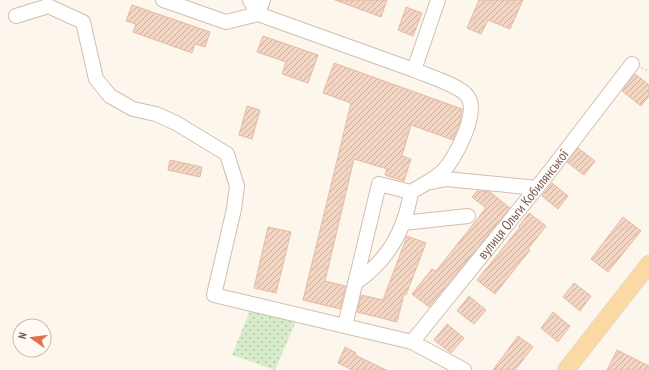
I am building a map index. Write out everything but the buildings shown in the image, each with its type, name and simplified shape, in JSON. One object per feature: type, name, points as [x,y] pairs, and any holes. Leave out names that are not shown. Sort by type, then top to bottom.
[{"type":"main road","points":[[566,370],[649,264]]},
{"type":"street","points":[[163,0],[226,22],[258,14],[414,70],[459,89],[469,98],[472,110],[456,156],[442,172],[411,192],[403,223],[385,257],[369,274],[355,282]]},
{"type":"street","points":[[250,0],[258,14]]},
{"type":"street","points":[[258,14],[263,0]]},
{"type":"street","points":[[414,70],[438,0]]},
{"type":"street","points":[[16,16],[48,6],[83,22],[96,79],[110,96],[133,109],[156,114],[176,123],[227,154],[237,186],[234,209],[214,295],[412,342],[464,370]]},
{"type":"street","name":"вулиця Ольги Кобилянської","points":[[412,342],[537,188],[632,64]]},
{"type":"street","points":[[426,183],[446,179],[537,188]]},
{"type":"street","points":[[345,326],[379,184],[411,192]]},
{"type":"street","points":[[403,223],[468,216]]},
{"type":"green space","points":[[251,308],[297,319],[275,370],[232,355]]}]
